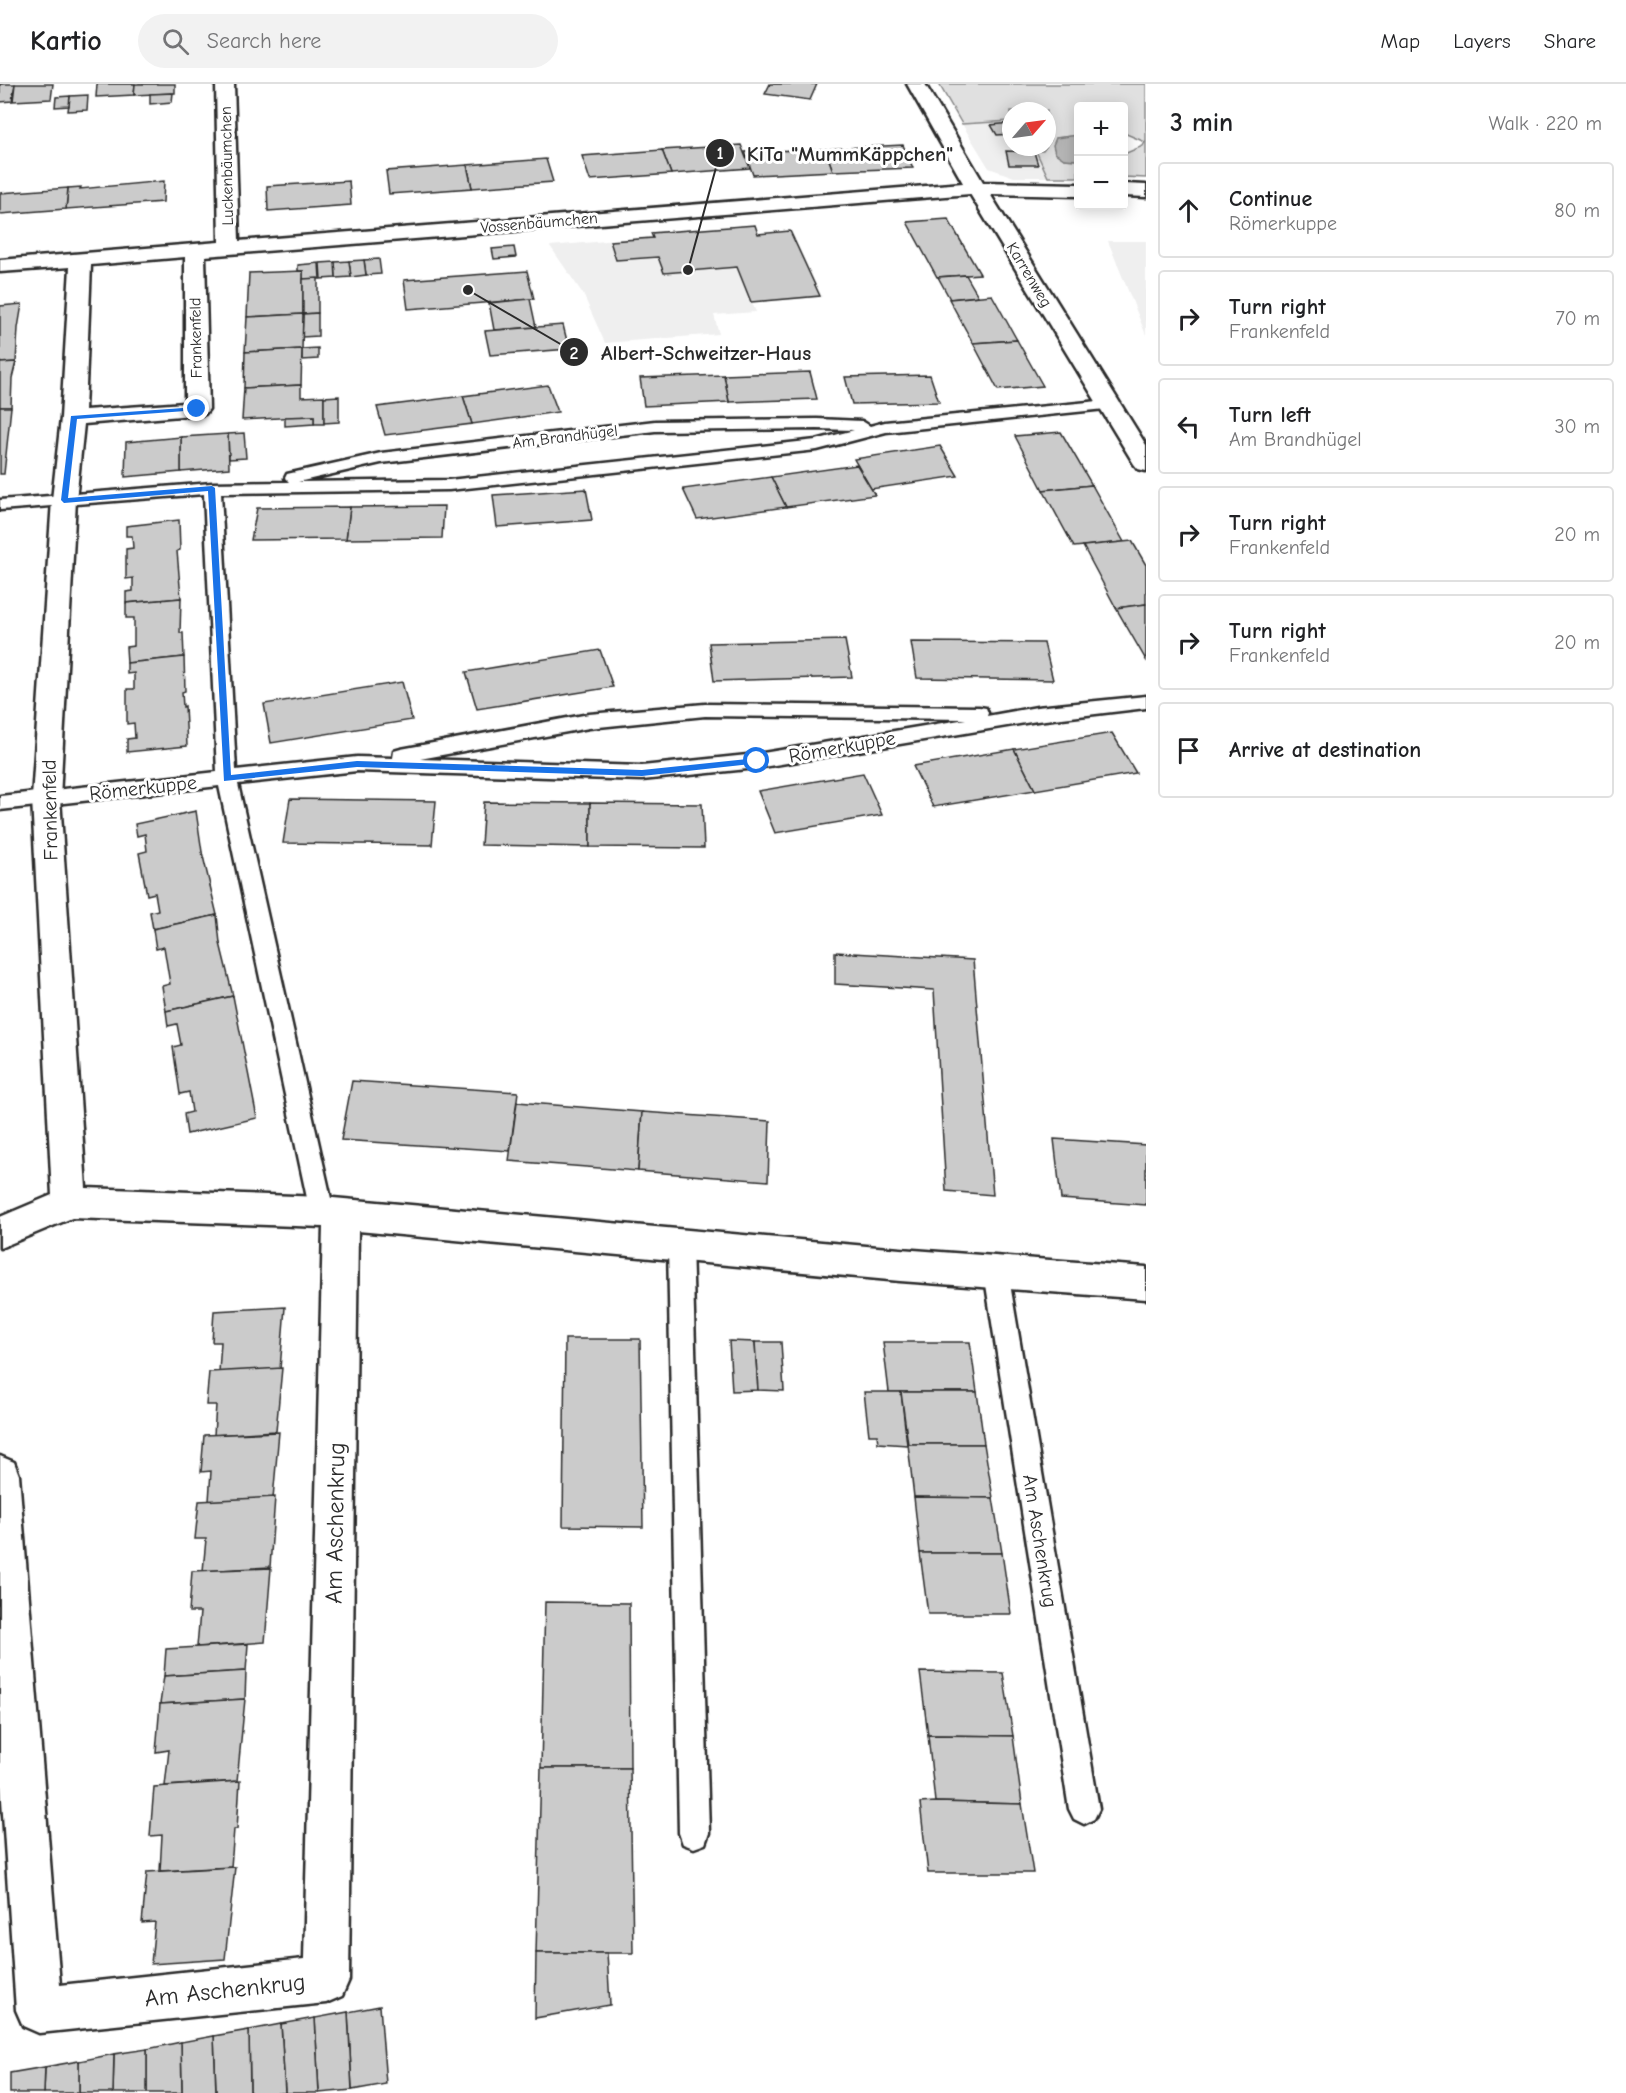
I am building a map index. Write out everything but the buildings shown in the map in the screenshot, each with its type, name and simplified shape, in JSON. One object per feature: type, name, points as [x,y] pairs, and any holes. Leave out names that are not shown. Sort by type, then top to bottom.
[{"type":"street","name":"Luckenbäumchen","points":[[225,84],[229,248]]},
{"type":"street","name":"Karrenweg","points":[[916,84],[976,188],[1146,464]]},
{"type":"street","name":"Vossenbäumchen","points":[[0,266],[81,262],[976,188],[1074,190]]},
{"type":"street","points":[[1128,190],[1146,191]]},
{"type":"street","name":"Frankenfeld","points":[[74,418],[197,409],[195,252]]},
{"type":"street","name":"Frankenfeld","points":[[70,1203],[46,798],[64,500],[74,418],[81,262]]},
{"type":"street","points":[[0,1233],[70,1203],[332,1213],[996,1272],[1146,1283]]},
{"type":"street","name":"Am Aschenkrug","points":[[0,1475],[39,2010],[326,1980],[332,1213]]},
{"type":"lane","name":"Am Brandhügel","points":[[249,488],[381,458],[655,426],[817,424],[885,427],[1109,405]]},
{"type":"lane","name":"Am Brandhügel","points":[[0,505],[212,488],[449,485],[817,445],[885,427]]},
{"type":"lane","points":[[212,488],[227,779],[332,1213]]},
{"type":"lane","name":"Römerkuppe","points":[[357,764],[642,773],[757,761],[1037,714],[1146,702]]},
{"type":"lane","name":"Römerkuppe","points":[[0,803],[357,764],[589,721],[705,710],[1037,714]]},
{"type":"lane","points":[[680,1244],[694,1833]]},
{"type":"lane","name":"Am Aschenkrug","points":[[996,1272],[1084,1809]]},
{"type":"shaded area","points":[[939,84],[1146,84],[1146,178],[1128,177],[1128,152],[1143,146],[1145,142],[1128,135],[1128,102],[1074,102],[1074,136],[1056,138],[1056,102],[1002,102],[1002,122],[962,124]]},
{"type":"shaded area","points":[[1002,122],[1002,156],[1038,156],[1048,177],[1014,177],[989,168],[962,124]]},
{"type":"shaded area","points":[[1074,136],[1074,160],[1064,159],[1056,154],[1056,138]]},
{"type":"shaded area","points":[[1056,138],[1064,159],[1074,160],[1074,177],[1048,177],[1038,156],[1056,156]]},
{"type":"shaded area","points":[[755,224],[759,233],[791,230],[822,297],[752,303],[756,312],[714,315],[719,334],[605,343],[583,294],[550,246],[651,237],[650,232]]},
{"type":"shaded area","points":[[1108,241],[1146,241],[1146,335]]},
{"type":"place","name":"KiTa \"MummKäppchen\"","points":[[688,270]]},
{"type":"place","name":"Albert-Schweitzer-Haus","points":[[468,290]]},
{"type":"route","points":[[197,409],[74,418],[64,500],[212,488],[227,779],[357,764],[642,773],[757,761]]}]
